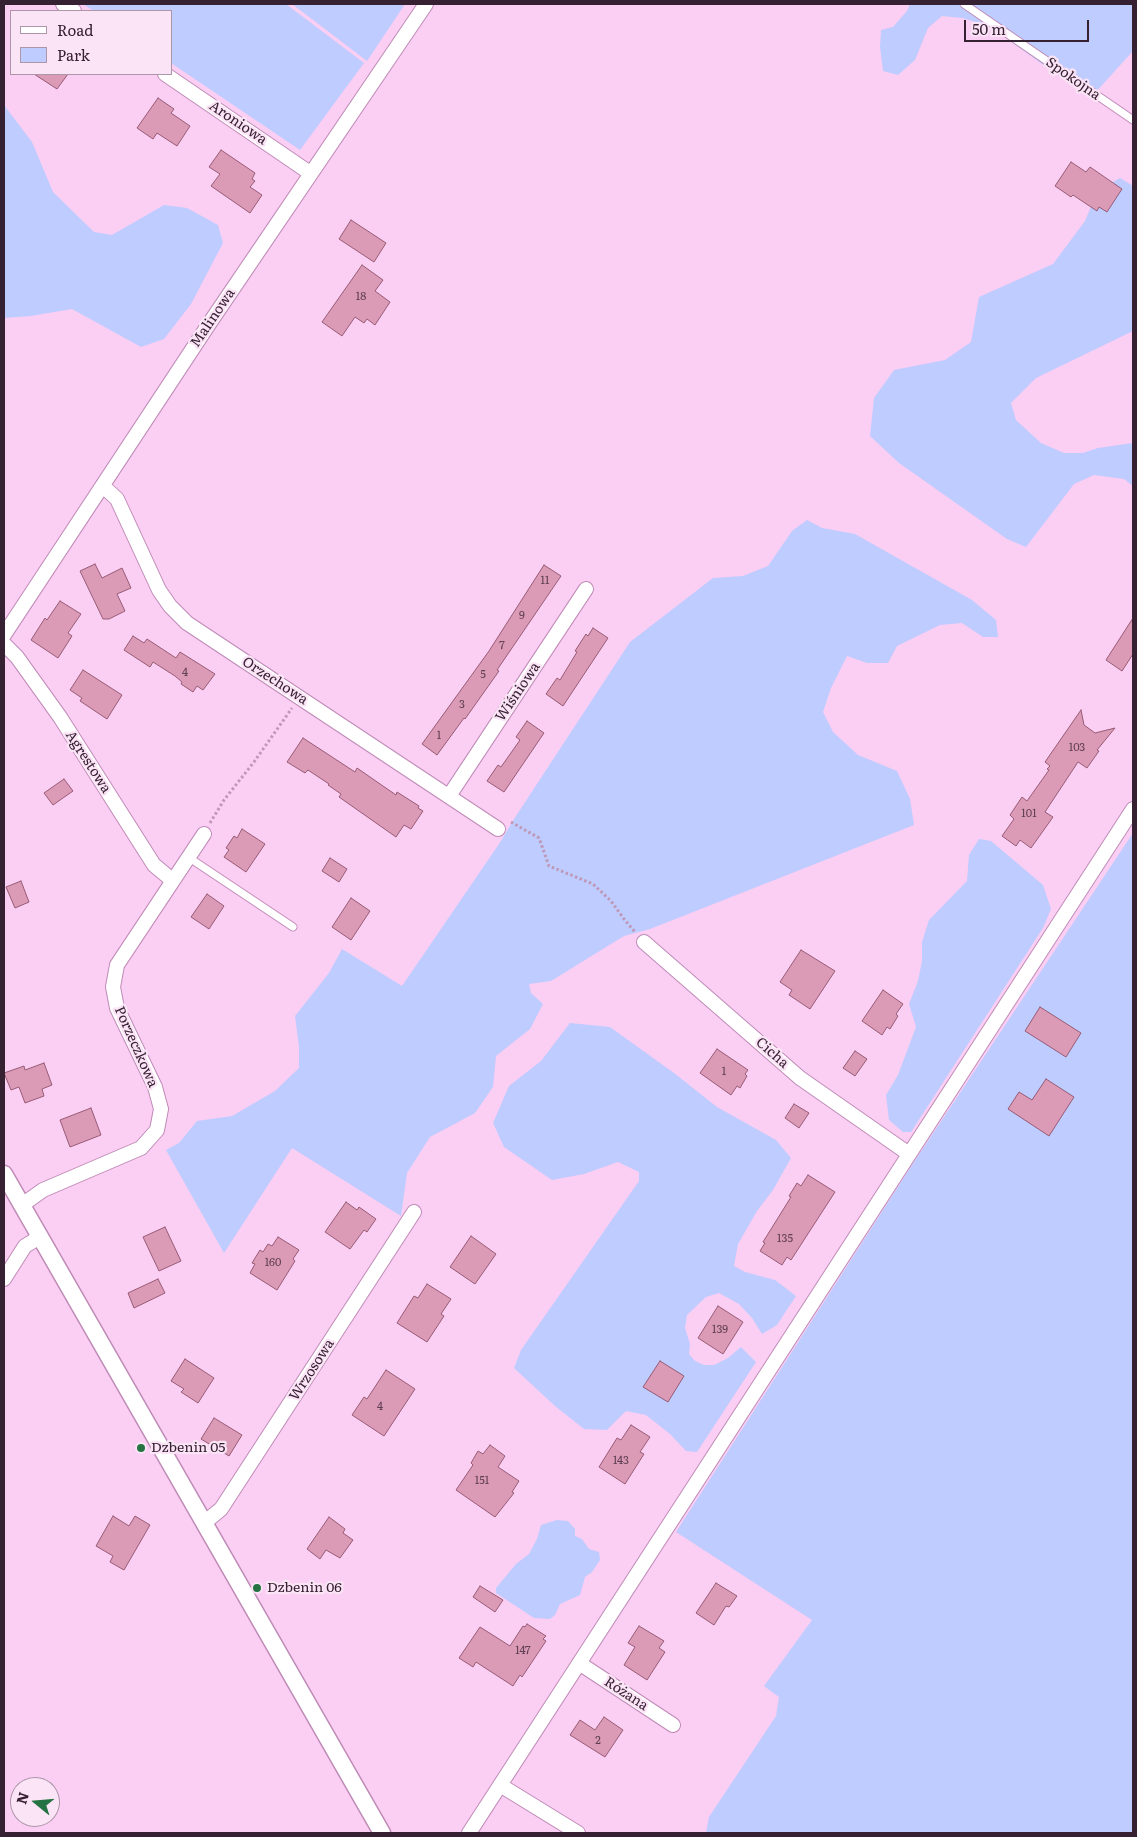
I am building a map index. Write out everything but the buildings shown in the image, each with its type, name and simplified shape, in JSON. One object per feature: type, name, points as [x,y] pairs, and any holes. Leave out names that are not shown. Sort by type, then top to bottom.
[{"type":"street","name":"Malinowa","points":[[4,634],[208,324],[426,4]]},
{"type":"street","name":"Aroniowa","points":[[166,75],[310,173]]},
{"type":"street","name":"Orzechowa","points":[[103,486],[117,499],[159,590],[170,606],[187,623],[449,796],[503,824]]},
{"type":"street","name":"Wiśniowa","points":[[449,796],[586,588]]},
{"type":"street","name":"Agrestowa","points":[[4,644],[17,657],[60,717],[154,865],[172,880]]},
{"type":"street","points":[[469,1833],[1133,809]]},
{"type":"street","name":"Porzeczkowa","points":[[22,1205],[43,1190],[141,1148],[157,1130],[161,1109],[154,1087],[117,1008],[113,987],[117,965],[204,834]]},
{"type":"street","name":"Cicha","points":[[644,942],[800,1078],[909,1154]]},
{"type":"street","points":[[4,1174],[382,1833]]},
{"type":"street","name":"Wrzosowa","points":[[204,1522],[221,1509],[414,1212]]},
{"type":"street","points":[[4,1279],[24,1246],[40,1237]]},
{"type":"street","name":"Różana","points":[[579,1663],[673,1725]]},
{"type":"street","points":[[500,1785],[578,1833]]},
{"type":"lane","name":"Spokojna","points":[[964,4],[1133,120]]},
{"type":"lane","points":[[188,857],[294,926]]},
{"type":"path","points":[[204,834],[224,800],[254,762],[299,698]]},
{"type":"path","points":[[503,824],[539,838],[549,866],[593,884],[611,901],[624,920],[644,942]]},
{"type":"green space","points":[[83,4],[286,4],[364,63],[300,150],[172,64],[172,10],[92,10]]},
{"type":"green space","points":[[292,4],[405,4],[367,61]]},
{"type":"green space","points":[[910,4],[1133,4],[1133,51],[1094,94],[1077,89],[989,26],[962,18],[942,16],[928,28],[915,60],[898,75],[883,71],[880,47],[881,30],[893,27],[907,11]]},
{"type":"green space","points":[[4,105],[32,142],[53,192],[94,232],[112,235],[164,205],[187,208],[218,225],[223,243],[191,304],[164,339],[141,347],[72,309],[31,316],[4,318]]},
{"type":"green space","points":[[1120,178],[1133,186],[1133,331],[1036,378],[1011,403],[1016,420],[1041,443],[1064,453],[1083,453],[1098,448],[1133,443],[1133,486],[1124,479],[1094,475],[1074,484],[1026,547],[1007,539],[899,463],[870,436],[874,398],[894,370],[945,360],[971,342],[979,297],[1053,264],[1085,221],[1098,190]]},
{"type":"green space","points":[[807,520],[822,528],[855,534],[972,600],[996,620],[998,637],[983,637],[962,623],[940,625],[897,646],[888,663],[867,663],[847,656],[831,688],[823,712],[833,732],[858,755],[897,771],[910,799],[914,825],[650,929],[624,936],[551,981],[529,984],[531,993],[543,1004],[530,1029],[496,1056],[493,1087],[475,1113],[430,1137],[407,1173],[401,1216],[292,1148],[224,1253],[166,1150],[179,1143],[197,1121],[232,1116],[275,1091],[299,1068],[299,1047],[295,1016],[329,973],[342,949],[402,986],[499,844],[630,642],[713,578],[743,576],[768,566],[792,531]]},
{"type":"green space","points":[[1133,833],[1133,1833],[706,1833],[709,1817],[776,1716],[779,1697],[764,1686],[812,1620],[676,1532],[912,1165]]},
{"type":"green space","points":[[979,839],[991,841],[1043,885],[1051,909],[1043,928],[911,1132],[903,1132],[889,1120],[886,1095],[898,1075],[916,1027],[909,1004],[918,981],[922,961],[922,942],[929,920],[967,881],[969,855]]},
{"type":"green space","points":[[570,1023],[610,1027],[717,1107],[776,1140],[791,1158],[738,1244],[734,1266],[745,1272],[775,1280],[796,1296],[777,1325],[762,1334],[752,1318],[739,1304],[719,1293],[706,1297],[687,1315],[685,1328],[690,1344],[689,1354],[695,1361],[704,1365],[714,1365],[728,1358],[741,1347],[756,1362],[697,1452],[686,1451],[670,1434],[646,1415],[626,1411],[607,1430],[584,1429],[555,1406],[514,1368],[521,1350],[639,1181],[639,1172],[618,1162],[584,1174],[552,1180],[504,1147],[493,1123],[509,1086],[541,1061]]},
{"type":"green space","points":[[557,1520],[568,1521],[575,1529],[575,1536],[582,1539],[589,1549],[599,1552],[600,1560],[592,1572],[585,1577],[580,1595],[560,1604],[555,1615],[550,1619],[534,1618],[496,1593],[496,1588],[516,1564],[529,1554],[537,1539],[541,1525]]},
{"type":"place","name":"Dzbenin 05","points":[[141,1448]]},
{"type":"place","name":"Dzbenin 06","points":[[257,1588]]}]
